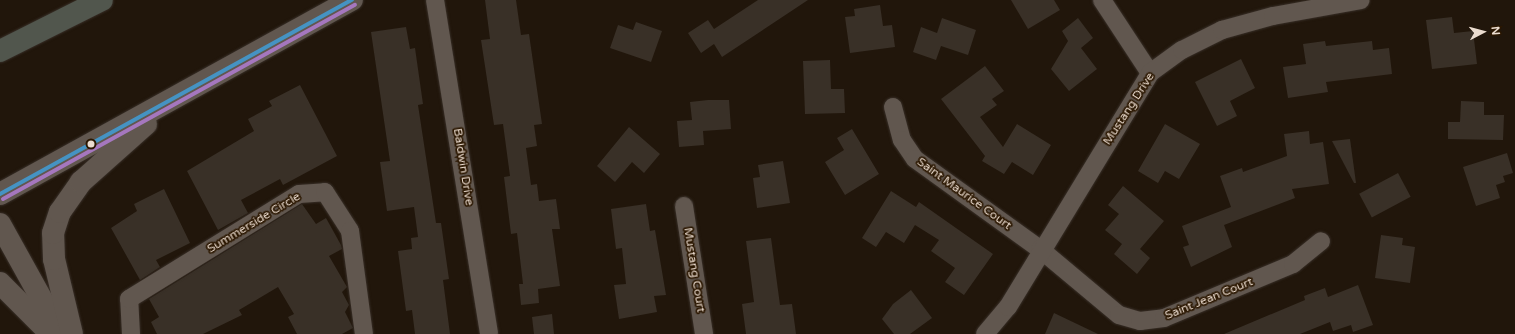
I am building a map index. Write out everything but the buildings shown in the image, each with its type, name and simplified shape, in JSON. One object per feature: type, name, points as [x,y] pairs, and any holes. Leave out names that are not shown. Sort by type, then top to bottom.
[{"type":"highway","points":[[0,51],[102,0]]},
{"type":"street","points":[[0,194],[352,0]]},
{"type":"street","name":"Baldwin Drive","points":[[435,0],[489,334]]},
{"type":"street","points":[[1102,0],[1150,73]]},
{"type":"street","name":"Mustang Drive","points":[[985,334],[1008,307],[1040,249],[1150,73],[1182,50],[1222,30],[1272,16],[1361,0]]},
{"type":"street","points":[[72,334],[54,259],[53,233],[60,212],[96,168],[171,101]]},
{"type":"street","name":"Saint Maurice Court","points":[[893,107],[902,140],[915,159],[1040,249]]},
{"type":"street","name":"Summerside Circle","points":[[131,334],[129,299],[300,194],[325,192],[350,232],[364,334]]},
{"type":"street","name":"Mustang Court","points":[[684,206],[704,334]]},
{"type":"street","points":[[0,224],[61,334]]},
{"type":"street","name":"Saint Jean Court","points":[[1040,249],[1119,315],[1140,321],[1164,318],[1293,264],[1321,241]]},
{"type":"street","points":[[0,283],[51,334]]},
{"type":"transit line","points":[[0,194],[352,0]]},
{"type":"transit line","points":[[3,199],[355,5]]}]
